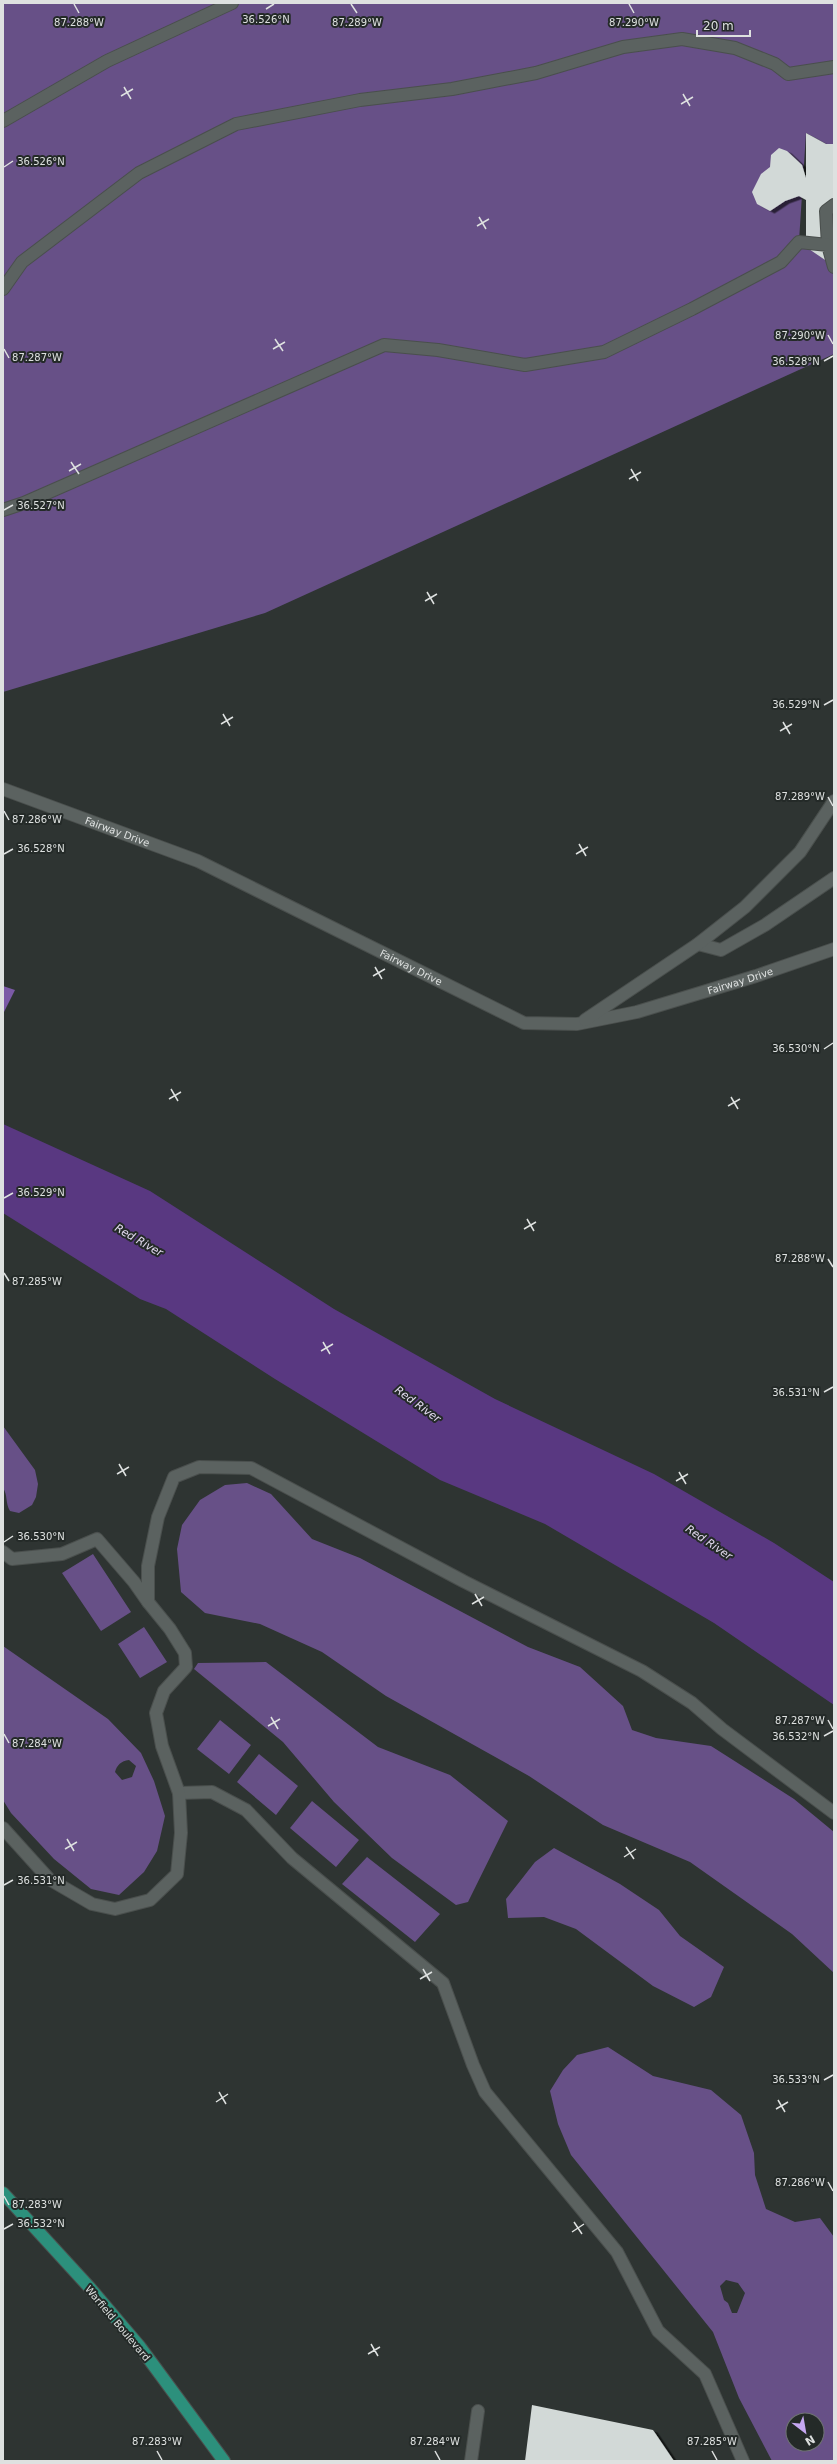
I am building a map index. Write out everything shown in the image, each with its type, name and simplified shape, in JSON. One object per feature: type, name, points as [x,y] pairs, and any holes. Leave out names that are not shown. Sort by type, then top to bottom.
[{"type":"main road","name":"Warfield Boulevard","points":[[3,2193],[90,2288],[140,2347],[224,2461]]},
{"type":"street","points":[[3,122],[107,61],[232,3]]},
{"type":"street","points":[[3,289],[22,262],[139,174],[236,124],[360,100],[452,89],[536,73],[623,47],[682,39],[735,48],[775,64],[788,74],[834,67]]},
{"type":"street","points":[[834,205],[826,211],[828,245],[834,268]]},
{"type":"street","points":[[3,510],[31,500],[384,345],[438,350],[525,365],[604,352],[692,309],[781,262],[799,242],[828,245]]},
{"type":"street","name":"Fairway Drive","points":[[3,789],[198,861],[524,1023],[577,1024],[636,1012],[756,976],[834,949]]},
{"type":"street","points":[[577,1024],[698,944],[745,907],[780,874],[800,852],[834,801]]},
{"type":"street","points":[[698,944],[720,950],[765,925],[834,878]]},
{"type":"street","points":[[148,1602],[148,1566],[153,1538],[158,1517],[174,1477],[199,1467],[251,1468],[463,1581],[642,1671],[692,1703],[722,1729],[834,1812]]},
{"type":"street","points":[[3,1552],[12,1560],[62,1554],[97,1539],[134,1582],[170,1629],[184,1653],[186,1667],[164,1691],[156,1713],[162,1746],[179,1794],[182,1833],[177,1874],[150,1900],[115,1909],[92,1904],[49,1879],[3,1828]]},
{"type":"street","points":[[179,1794],[212,1792],[246,1810],[292,1858],[443,1983],[473,2066],[485,2092],[617,2252],[658,2331],[705,2374],[743,2461]]},
{"type":"street","points":[[471,2461],[478,2411]]},
{"type":"shaded area","points":[[3,3],[834,3],[834,144],[826,144],[806,133],[799,241],[828,245],[834,267],[834,354],[265,613],[3,692]]},
{"type":"shaded area","points":[[3,986],[15,990],[3,1014]]},
{"type":"shaded area","points":[[3,1426],[35,1470],[38,1484],[36,1497],[32,1505],[19,1513],[10,1511],[6,1493],[3,1488]]},
{"type":"shaded area","points":[[247,1483],[271,1494],[312,1539],[360,1558],[528,1647],[580,1667],[623,1706],[632,1730],[656,1738],[711,1746],[794,1799],[834,1832],[834,1973],[792,1934],[690,1862],[603,1825],[529,1776],[386,1696],[322,1652],[260,1624],[205,1613],[181,1592],[177,1549],[182,1525],[200,1500],[225,1485]]},
{"type":"shaded area","points":[[93,1554],[131,1612],[101,1631],[62,1573]]},
{"type":"shaded area","points":[[144,1627],[167,1662],[140,1678],[118,1644]]},
{"type":"shaded area","points":[[3,1646],[108,1719],[141,1753],[154,1781],[165,1816],[157,1851],[144,1872],[119,1895],[91,1889],[54,1859],[11,1813],[3,1800]],"holes":[[[129,1760],[136,1766],[132,1777],[122,1780],[115,1772],[117,1767],[124,1761]]]},
{"type":"shaded area","points":[[266,1662],[378,1747],[450,1775],[508,1821],[468,1902],[456,1905],[392,1858],[334,1802],[283,1742],[194,1669],[198,1663]]},
{"type":"shaded area","points":[[220,1720],[251,1745],[229,1774],[197,1749]]},
{"type":"shaded area","points":[[259,1754],[298,1786],[276,1815],[237,1782]]},
{"type":"shaded area","points":[[312,1801],[359,1840],[336,1867],[290,1828]]},
{"type":"shaded area","points":[[554,1848],[620,1884],[659,1910],[680,1936],[724,1967],[711,1997],[694,2007],[653,1986],[576,1929],[544,1917],[508,1918],[506,1899],[535,1862]]},
{"type":"shaded area","points":[[367,1857],[440,1914],[415,1942],[342,1884]]},
{"type":"shaded area","points":[[608,2047],[653,2076],[711,2090],[741,2115],[754,2153],[755,2175],[766,2209],[795,2222],[820,2218],[834,2237],[834,2461],[772,2461],[739,2398],[713,2332],[571,2155],[558,2124],[550,2091],[563,2070],[577,2055]],"holes":[[[726,2280],[738,2283],[745,2293],[737,2313],[732,2313],[728,2303],[724,2300],[720,2286]]]},
{"type":"water","name":"Red River","points":[[3,1124],[150,1191],[334,1309],[495,1399],[654,1474],[774,1543],[834,1582],[834,1705],[714,1623],[545,1524],[440,1480],[275,1379],[166,1309],[140,1299],[3,1213]]},
{"type":"building","points":[[806,133],[826,144],[834,144],[834,266],[806,247],[806,200],[799,196],[785,201],[770,211],[757,204],[752,192],[761,174],[770,167],[771,155],[779,148],[787,151],[802,165],[806,178]]},
{"type":"building","points":[[532,2405],[653,2430],[674,2461],[525,2461]]}]
